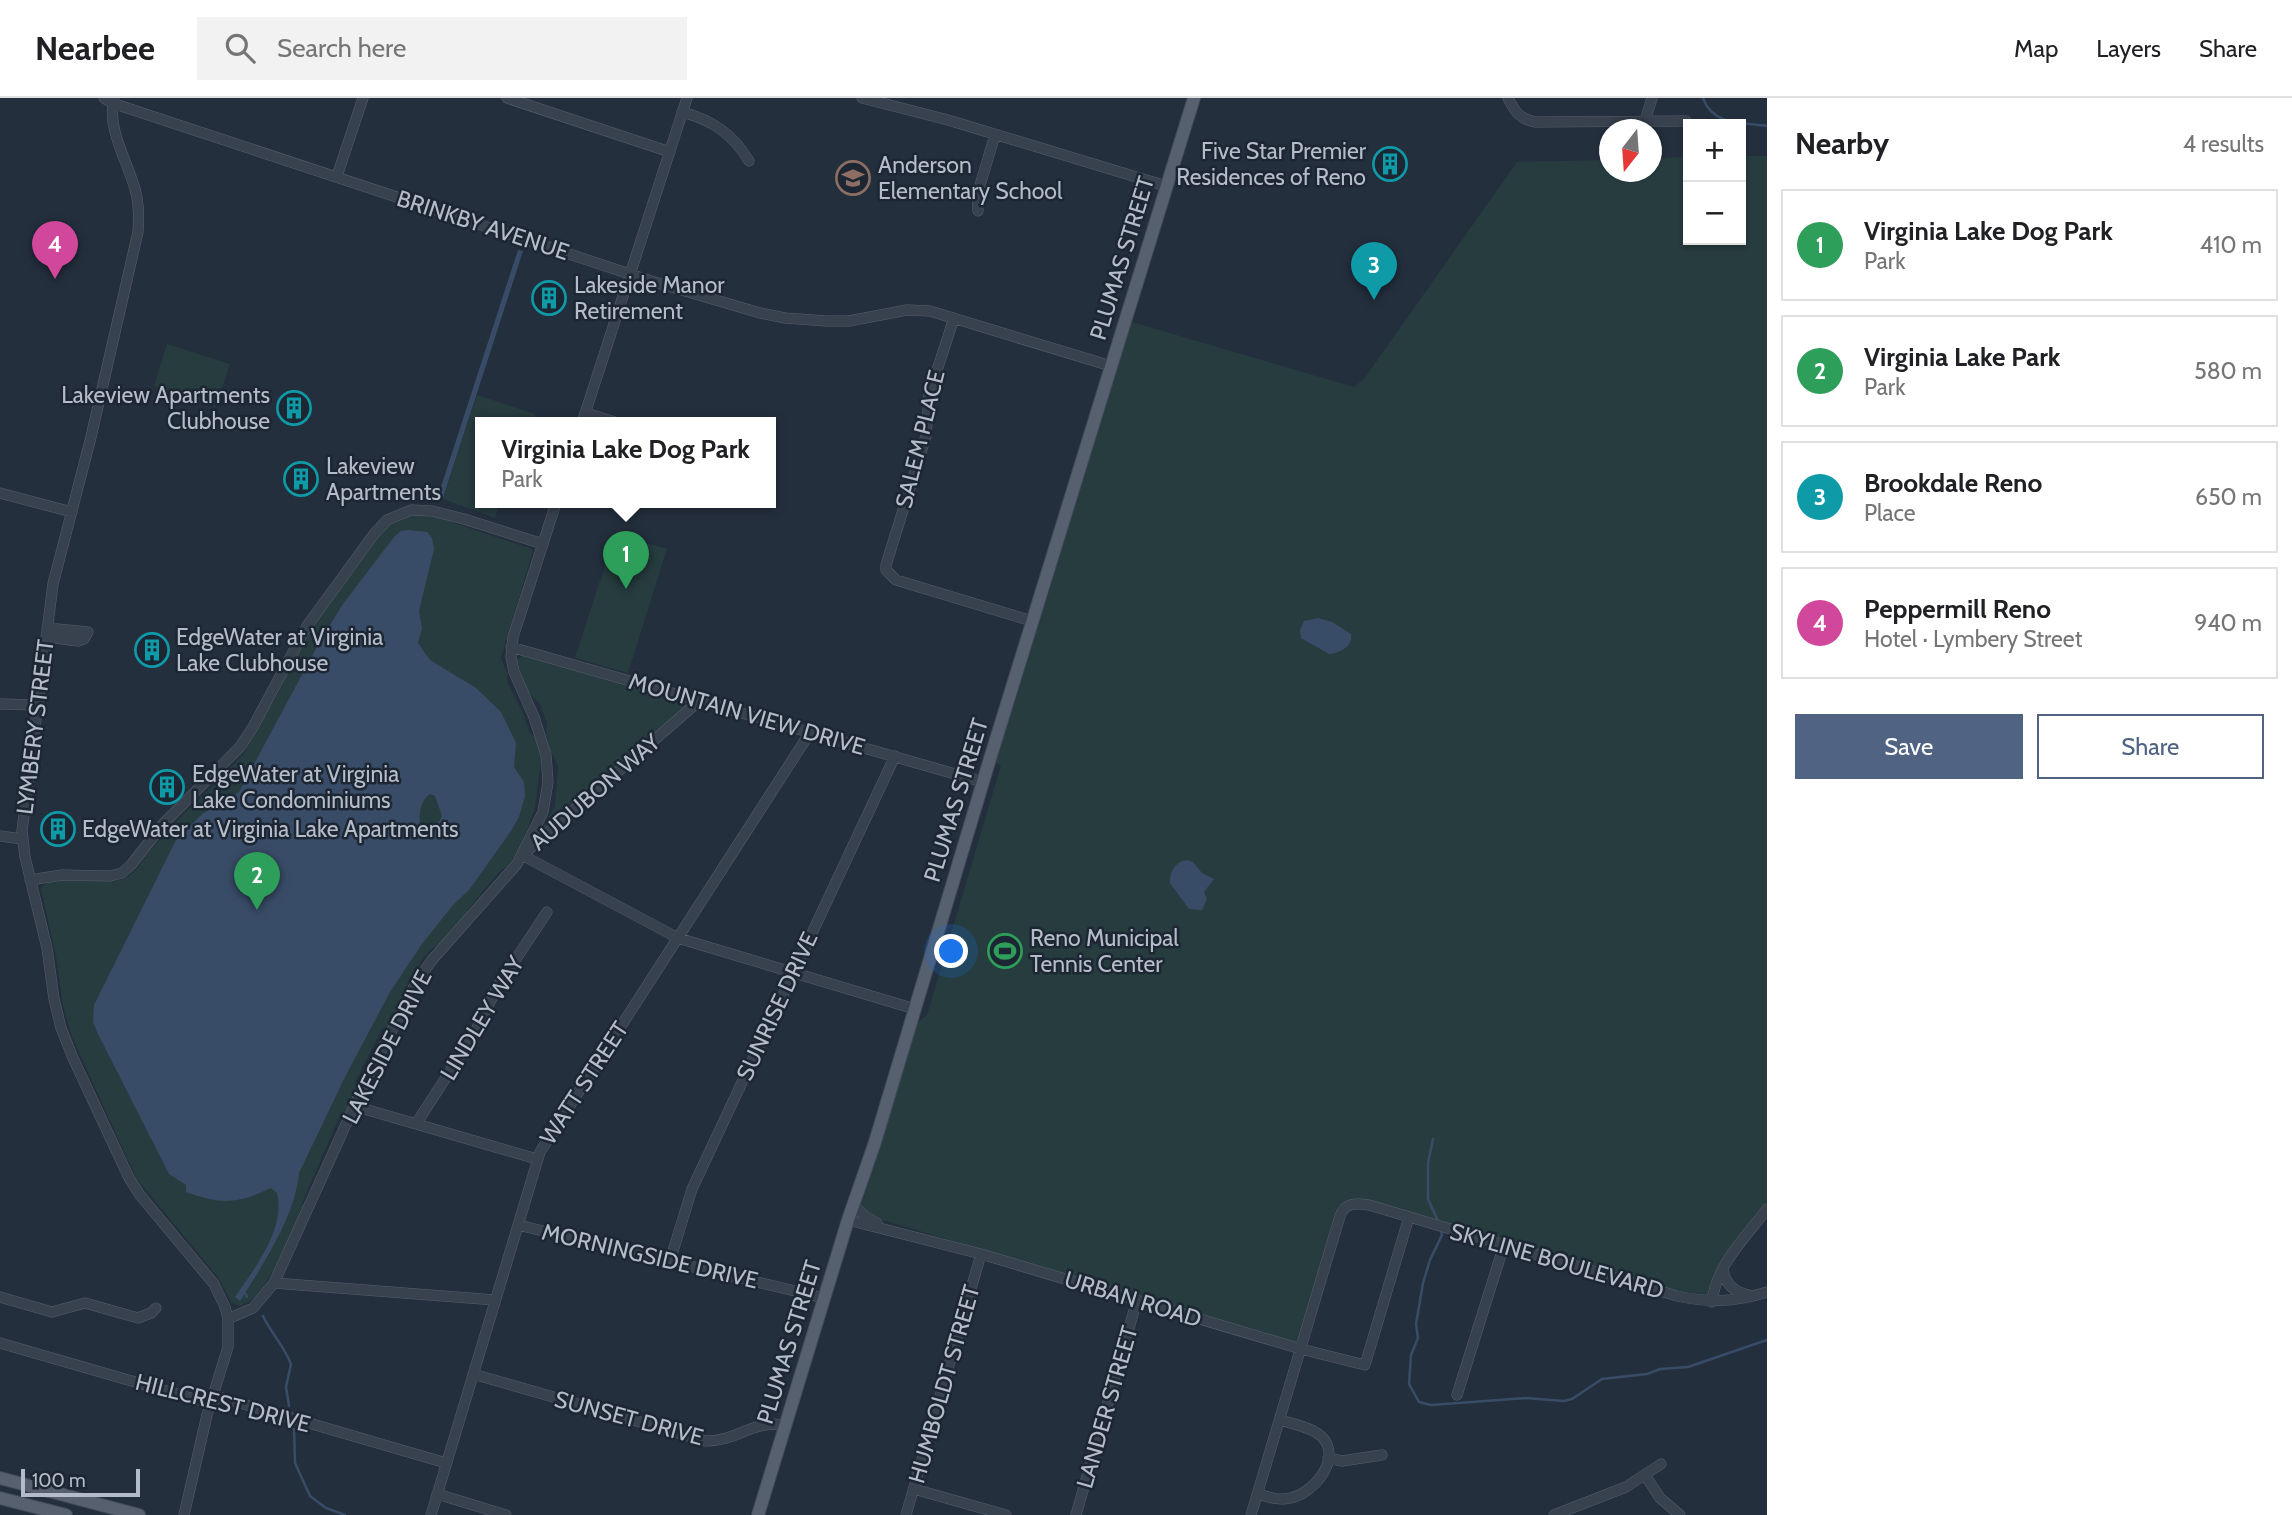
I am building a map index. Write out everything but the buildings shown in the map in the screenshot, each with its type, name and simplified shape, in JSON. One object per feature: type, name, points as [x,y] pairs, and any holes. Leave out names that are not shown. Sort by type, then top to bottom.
[{"type":"main road","name":"PLUMAS STREET","points":[[758,1515],[848,1220],[875,1142],[1194,98]]},
{"type":"main road","points":[[0,1478],[139,1515]]},
{"type":"main road","points":[[0,1498],[66,1515]]},
{"type":"street","points":[[337,176],[363,98]]},
{"type":"street","points":[[507,98],[670,152]]},
{"type":"street","points":[[584,417],[687,98]]},
{"type":"street","points":[[862,98],[1166,187]]},
{"type":"street","points":[[1508,98],[1516,113],[1525,120],[1599,121]]},
{"type":"street","points":[[1646,119],[1652,98]]},
{"type":"street","name":"BRINKBY AVENUE","points":[[110,100],[630,274],[739,307],[785,318],[849,321],[918,310],[954,318],[1111,366]]},
{"type":"street","name":"LYMBERY STREET","points":[[110,100],[115,132],[136,192],[138,232],[72,512],[58,560],[22,839],[49,958],[54,999],[73,1058],[129,1178],[214,1284],[228,1319]]},
{"type":"street","points":[[682,112],[714,123],[734,139],[749,161]]},
{"type":"street","points":[[1662,121],[1683,121]]},
{"type":"street","points":[[978,212],[977,195],[995,135]]},
{"type":"street","name":"SALEM PLACE","points":[[954,318],[929,395],[926,436],[886,570],[896,580],[1032,621]]},
{"type":"street","points":[[0,493],[72,512]]},
{"type":"street","name":"LAKESIDE DRIVE","points":[[228,1319],[253,1308],[274,1283],[354,1106],[402,1009],[425,970],[522,855],[543,812],[548,769],[538,728],[514,672],[511,647],[554,508]]},
{"type":"street","points":[[30,880],[62,875],[116,875],[131,865],[164,823],[240,747],[307,626],[379,527],[387,520],[411,510],[432,511],[543,544]]},
{"type":"street","name":"MOUNTAIN VIEW DRIVE","points":[[511,647],[983,782]]},
{"type":"street","name":"AUDUBON WAY","points":[[522,855],[699,701]]},
{"type":"street","points":[[0,704],[38,705]]},
{"type":"street","name":"WATT STREET","points":[[431,1515],[540,1152],[811,731]]},
{"type":"street","name":"SUNRISE DRIVE","points":[[670,1261],[692,1189],[895,755]]},
{"type":"street","points":[[0,836],[22,839]]},
{"type":"street","points":[[522,855],[678,938],[915,1009]]},
{"type":"street","name":"LINDLEY WAY","points":[[416,1124],[474,1034],[498,986],[547,912]]},
{"type":"street","points":[[354,1106],[537,1159]]},
{"type":"street","name":"SKYLINE BOULEVARD","points":[[1301,1349],[1340,1216],[1344,1207],[1350,1205],[1362,1204],[1409,1217],[1677,1296],[1712,1302],[1753,1297],[1767,1292]]},
{"type":"street","name":"URBAN ROAD","points":[[853,1205],[870,1220],[901,1232]]},
{"type":"street","points":[[1712,1302],[1713,1289],[1723,1268],[1767,1209]]},
{"type":"street","name":"URBAN ROAD","points":[[848,1220],[981,1254],[1301,1349],[1365,1365],[1409,1217]]},
{"type":"street","name":"MORNINGSIDE DRIVE","points":[[518,1225],[824,1298]]},
{"type":"street","points":[[1457,1395],[1504,1245]]},
{"type":"street","name":"HUMBOLDT STREET","points":[[906,1515],[981,1254]]},
{"type":"street","points":[[1723,1268],[1727,1283],[1737,1291],[1753,1297]]},
{"type":"street","points":[[274,1283],[495,1300]]},
{"type":"street","points":[[0,1297],[52,1311],[85,1303],[138,1318],[156,1308]]},
{"type":"street","name":"LANDER STREET","points":[[1076,1515],[1137,1300]]},
{"type":"street","points":[[184,1515],[211,1399],[228,1347],[228,1319]]},
{"type":"street","name":"HILLCREST DRIVE","points":[[0,1343],[201,1401],[223,1398],[446,1463]]},
{"type":"street","points":[[1251,1515],[1301,1349]]},
{"type":"street","name":"SUNSET DRIVE","points":[[473,1374],[706,1441],[726,1439],[764,1424],[785,1425]]},
{"type":"street","points":[[1258,1494],[1280,1499],[1298,1496],[1322,1477],[1328,1458],[1327,1444],[1319,1434],[1280,1420]]},
{"type":"street","points":[[1328,1458],[1342,1461],[1382,1455]]},
{"type":"street","points":[[1554,1515],[1577,1511],[1661,1464]]},
{"type":"street","points":[[1645,1475],[1668,1507],[1680,1515]]},
{"type":"street","points":[[914,1489],[1006,1515]]},
{"type":"street","points":[[437,1494],[506,1515]]},
{"type":"green space","points":[[1746,156],[1767,156],[1767,1202],[1724,1259],[1711,1283],[1708,1295],[1666,1289],[1346,1203],[1337,1210],[1297,1344],[859,1213],[917,1023],[927,1015],[1001,765],[996,763],[1132,322],[1354,387],[1364,379],[1517,162],[1599,160],[1599,182],[1662,182],[1662,158],[1683,157],[1683,245],[1746,245]]},
{"type":"green space","points":[[167,344],[230,364],[216,406],[154,386]]},
{"type":"green space","points":[[477,395],[535,414],[534,417],[475,417],[475,508],[498,508],[495,518],[443,499]]},
{"type":"green space","points":[[416,514],[450,520],[533,551],[501,658],[507,673],[507,682],[530,734],[536,737],[541,760],[535,808],[522,844],[510,864],[499,872],[442,942],[429,951],[407,984],[403,999],[388,1027],[382,1029],[356,1080],[353,1101],[339,1118],[302,1203],[303,1209],[277,1265],[249,1302],[239,1306],[231,1302],[218,1277],[136,1178],[72,1037],[63,1005],[56,956],[41,889],[56,880],[114,881],[135,871],[172,826],[246,751],[248,741],[274,701],[310,629],[381,532],[392,522]]},
{"type":"green space","points":[[615,534],[667,549],[628,673],[575,658]]},
{"type":"green space","points":[[523,655],[681,702],[685,706],[538,836],[555,806],[558,766],[550,749],[547,724],[540,704],[528,692],[518,672],[516,661]]},
{"type":"water","points":[[518,250],[523,251],[443,498],[438,496]]},
{"type":"water","points":[[401,531],[427,532],[432,538],[434,549],[419,611],[422,628],[418,643],[430,660],[476,688],[501,712],[516,743],[514,767],[524,782],[525,796],[519,817],[511,831],[469,890],[453,905],[422,944],[390,992],[299,1173],[291,1206],[277,1240],[240,1301],[235,1297],[273,1234],[279,1207],[277,1193],[271,1188],[239,1200],[220,1201],[186,1192],[186,1185],[169,1174],[98,1034],[93,1022],[94,1005],[175,842],[202,814],[239,792],[319,643],[343,604]],"holes":[[[430,794],[435,796],[442,816],[436,825],[425,829],[420,825],[421,808]]]},
{"type":"water","points":[[1318,618],[1332,622],[1351,634],[1348,645],[1329,654],[1301,638],[1300,630],[1304,621]]},
{"type":"water","points":[[1187,860],[1214,879],[1204,892],[1207,899],[1202,910],[1189,909],[1170,883],[1174,868]]},
{"type":"waterway","points":[[1703,98],[1714,114],[1721,118],[1767,126]]},
{"type":"waterway","points":[[1433,1139],[1428,1163],[1428,1199],[1438,1221]]},
{"type":"waterway","points":[[1441,1231],[1442,1235],[1423,1283],[1416,1324],[1418,1338],[1411,1355],[1409,1384],[1419,1402],[1431,1405],[1526,1398],[1564,1401],[1572,1399],[1602,1379],[1688,1367],[1767,1340]]},
{"type":"waterway","points":[[245,1293],[247,1297]]},
{"type":"waterway","points":[[263,1316],[291,1364],[286,1387],[289,1406]]},
{"type":"waterway","points":[[294,1429],[295,1463],[310,1496],[326,1508],[345,1515]]},
{"type":"place","name":"Five Star Premier Residences of Reno","points":[[1390,164]]},
{"type":"place","name":"Anderson Elementary School","points":[[853,178]]},
{"type":"place","name":"Peppermill Reno","points":[[55,279]]},
{"type":"place","name":"Lakeside Manor Retirement","points":[[549,298]]},
{"type":"place","name":"Brookdale Reno","points":[[1374,300]]},
{"type":"place","name":"Lakeview Apartments Clubhouse","points":[[294,408]]},
{"type":"place","name":"Lakeview Apartments","points":[[301,479]]},
{"type":"place","name":"Virginia Lake Dog Park","points":[[626,589]]},
{"type":"place","name":"EdgeWater at Virginia Lake Clubhouse","points":[[152,650]]},
{"type":"place","name":"EdgeWater at Virginia Lake Condominiums","points":[[167,787]]},
{"type":"place","name":"EdgeWater at Virginia Lake Apartments","points":[[58,829]]},
{"type":"place","name":"Virginia Lake Park","points":[[257,910]]},
{"type":"place","name":"Reno Municipal Tennis Center","points":[[1005,951]]}]
